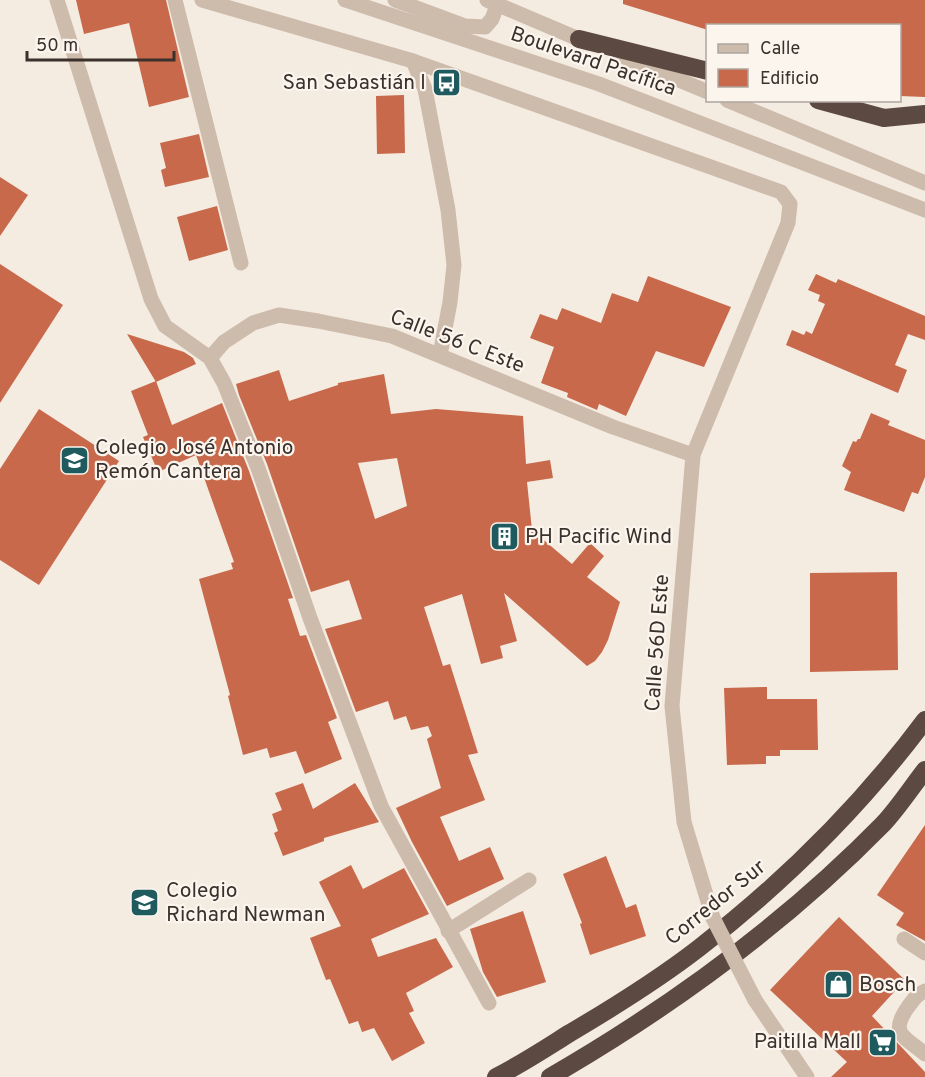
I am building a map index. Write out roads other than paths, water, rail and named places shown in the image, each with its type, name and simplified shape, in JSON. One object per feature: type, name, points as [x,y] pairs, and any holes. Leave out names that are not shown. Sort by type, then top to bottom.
[{"type":"highway","points":[[579,39],[706,71]]},
{"type":"highway","points":[[825,102],[884,118],[925,114]]},
{"type":"highway","name":"Corredor Sur","points":[[496,1077],[605,1012],[698,949],[751,905],[824,838],[898,756],[925,720]]},
{"type":"highway","points":[[550,1077],[616,1039],[709,975],[807,896],[884,822],[925,770]]},
{"type":"street","points":[[57,0],[151,299],[165,326],[210,358],[224,383],[258,468],[310,618],[381,806],[489,1003]]},
{"type":"street","points":[[175,0],[241,263]]},
{"type":"street","points":[[202,0],[413,61],[425,89],[448,210],[454,265],[440,355]]},
{"type":"street","name":"Boulevard Pacífica","points":[[345,0],[599,84],[925,210]]},
{"type":"street","points":[[370,9],[394,0],[465,26],[485,27],[492,20],[494,1]]},
{"type":"street","name":"Boulevard Pacífica","points":[[494,1],[706,91]]},
{"type":"street","name":"Calle 56D Este","points":[[413,61],[781,192],[790,204],[788,223],[693,455],[672,706],[684,822],[713,918],[755,1000],[807,1077]]},
{"type":"street","points":[[732,102],[925,183]]},
{"type":"street","name":"Calle 56 C Este","points":[[210,358],[224,342],[253,323],[279,315],[392,336],[613,428],[693,455]]},
{"type":"street","points":[[448,931],[528,880]]},
{"type":"street","points":[[904,939],[925,954]]},
{"type":"street","points":[[925,991],[916,997],[899,1021],[898,1027],[901,1034],[925,1054]]},
{"type":"place","name":"San Sebastián I","points":[[447,83]]},
{"type":"place","name":"Colegio José Antonio Remón Cantera","points":[[74,460]]},
{"type":"place","name":"PH Pacific Wind","points":[[504,537]]},
{"type":"place","name":"Colegio Richard Newman","points":[[145,903]]},
{"type":"place","name":"Bosch","points":[[838,985]]},
{"type":"place","name":"Paitilla Mall","points":[[882,1042]]}]
